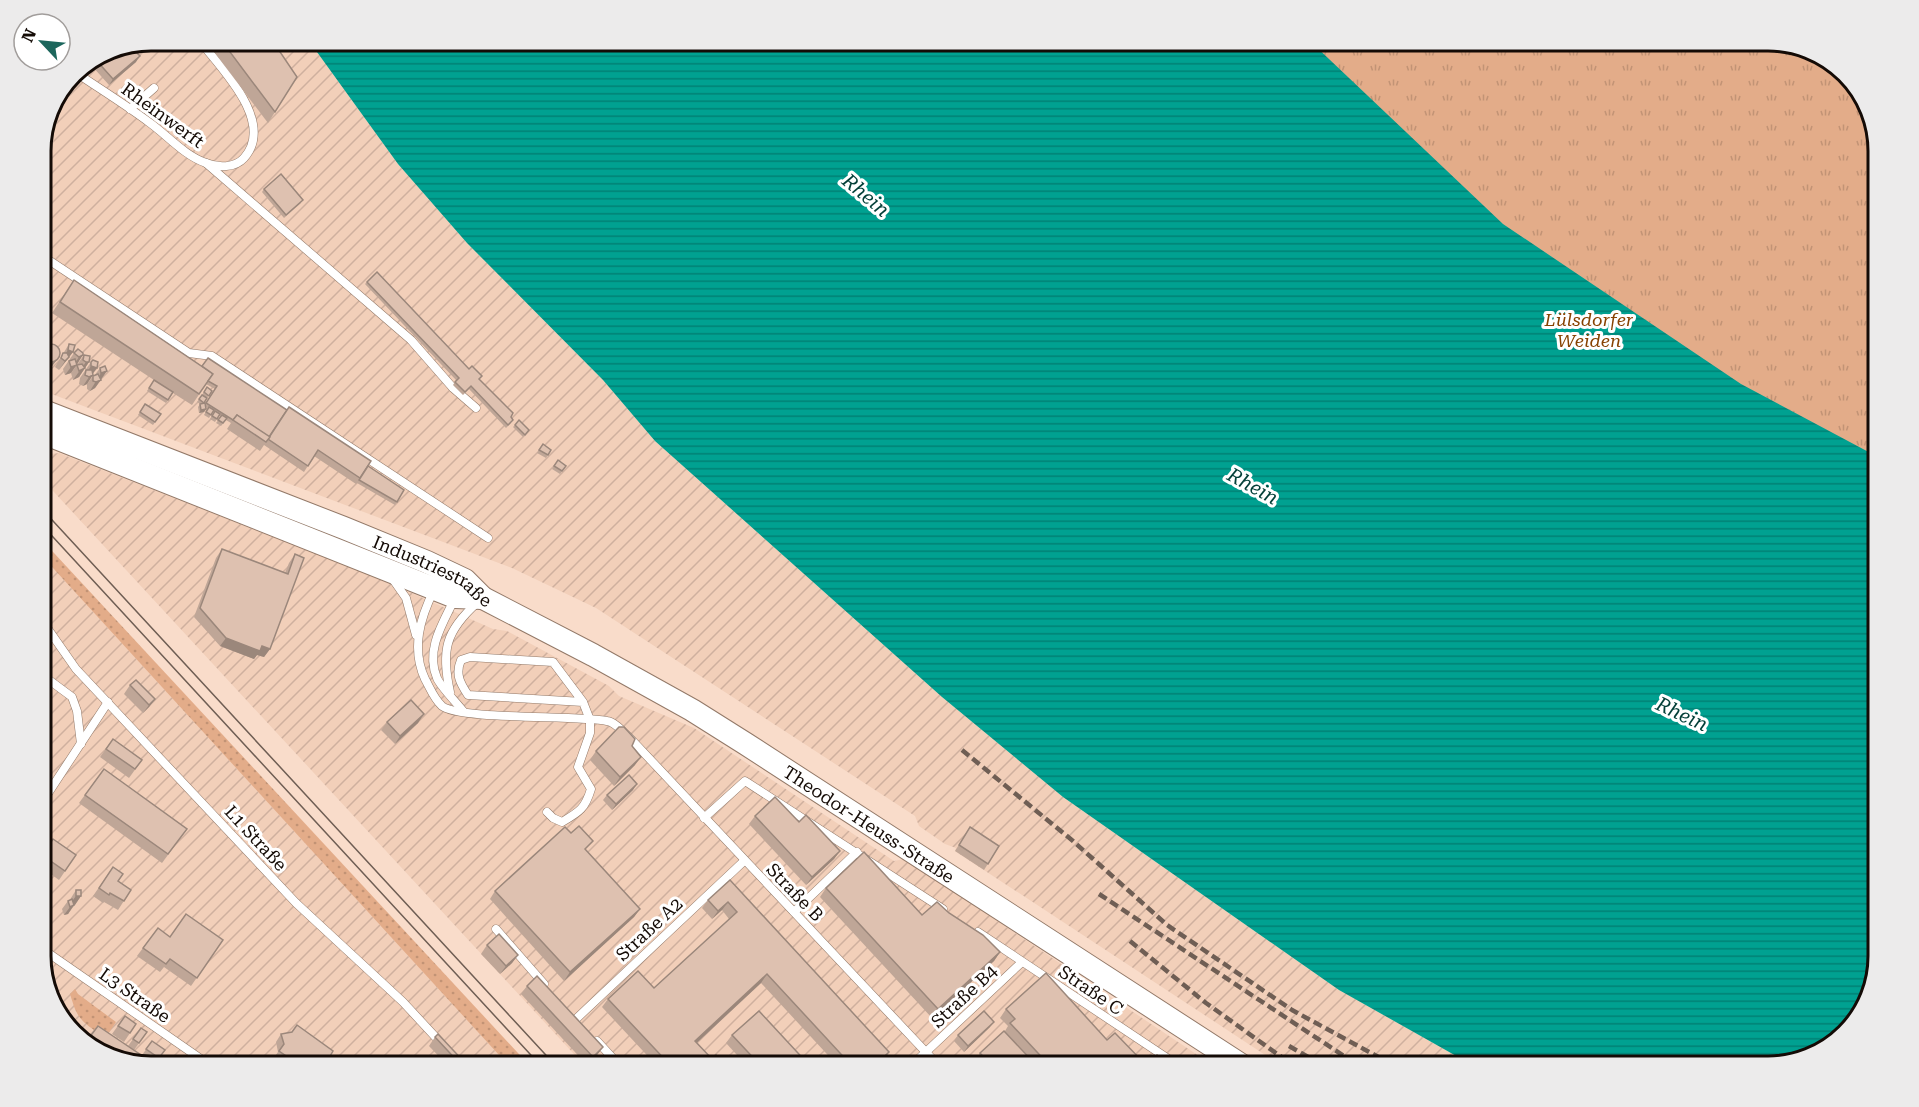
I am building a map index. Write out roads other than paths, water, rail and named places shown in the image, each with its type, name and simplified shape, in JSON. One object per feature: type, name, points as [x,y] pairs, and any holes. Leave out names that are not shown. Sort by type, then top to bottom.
[{"type":"main road","name":"Industriestraße","points":[[51,414],[344,528],[449,584],[483,598]]},
{"type":"main road","name":"Industriestraße","points":[[51,436],[386,569],[449,584]]},
{"type":"main road","name":"Theodor-Heuss-Straße","points":[[483,598],[692,710],[1228,1056]]},
{"type":"lane","name":"Rheinwerft","points":[[83,78],[191,155],[206,163],[228,167],[243,159],[255,139],[249,108],[237,88],[208,51]]},
{"type":"lane","points":[[130,109],[154,88]]},
{"type":"lane","points":[[206,163],[411,340],[453,388],[476,408]]},
{"type":"lane","points":[[51,262],[189,353],[212,356],[488,538]]},
{"type":"lane","points":[[386,569],[406,598],[418,640]]},
{"type":"lane","points":[[418,640],[419,625],[449,584]]},
{"type":"lane","points":[[449,584],[435,640],[434,662],[437,680],[464,711]]},
{"type":"lane","points":[[450,694],[444,666],[447,643],[456,625],[483,598]]},
{"type":"lane","name":"L1 Straße","points":[[51,633],[76,669],[296,903],[403,1002],[447,1050]]},
{"type":"lane","name":"Straße B","points":[[418,640],[421,670],[433,696],[444,708],[482,714],[610,721],[629,737],[930,1056]]},
{"type":"lane","points":[[547,812],[562,822],[586,804],[591,789],[578,767],[590,733],[590,720],[583,702],[553,662],[470,657],[461,660],[458,668],[459,681],[468,695],[583,702]]},
{"type":"lane","points":[[51,681],[72,697],[77,711],[81,744]]},
{"type":"lane","points":[[51,789],[108,702]]},
{"type":"lane","points":[[704,818],[746,781],[954,917]]},
{"type":"lane","points":[[794,912],[857,852]]},
{"type":"lane","name":"Straße A2","points":[[576,1019],[744,861]]},
{"type":"lane","points":[[496,930],[554,994]]},
{"type":"lane","name":"Straße C","points":[[974,930],[1164,1056]]},
{"type":"lane","name":"L3 Straße","points":[[51,955],[198,1056]]},
{"type":"lane","name":"Straße B4","points":[[922,1056],[1022,962]]},
{"type":"lane","points":[[568,1011],[583,1027]]},
{"type":"lane","points":[[591,1035],[611,1056]]},
{"type":"water","name":"Rhein","points":[[316,51],[1321,51],[1503,224],[1741,384],[1868,452],[1868,956],[1865,982],[1855,1006],[1839,1027],[1818,1043],[1794,1053],[1781,1055],[1456,1056],[1339,990],[1063,797],[942,697],[655,441],[603,380],[467,243],[398,164]]},
{"type":"tram line","points":[[51,519],[547,1056]]},
{"type":"tram line","points":[[51,535],[532,1056]]},
{"type":"railway","points":[[962,750],[1073,841],[1167,925],[1292,1010],[1377,1056]]},
{"type":"railway","points":[[1099,894],[1344,1056]]},
{"type":"railway","points":[[1130,941],[1206,1003],[1280,1056]]},
{"type":"railway","points":[[1289,1046],[1306,1056]]},
{"type":"park label","name":"Lülsdorfer Weiden","points":[[1589,329]]}]
